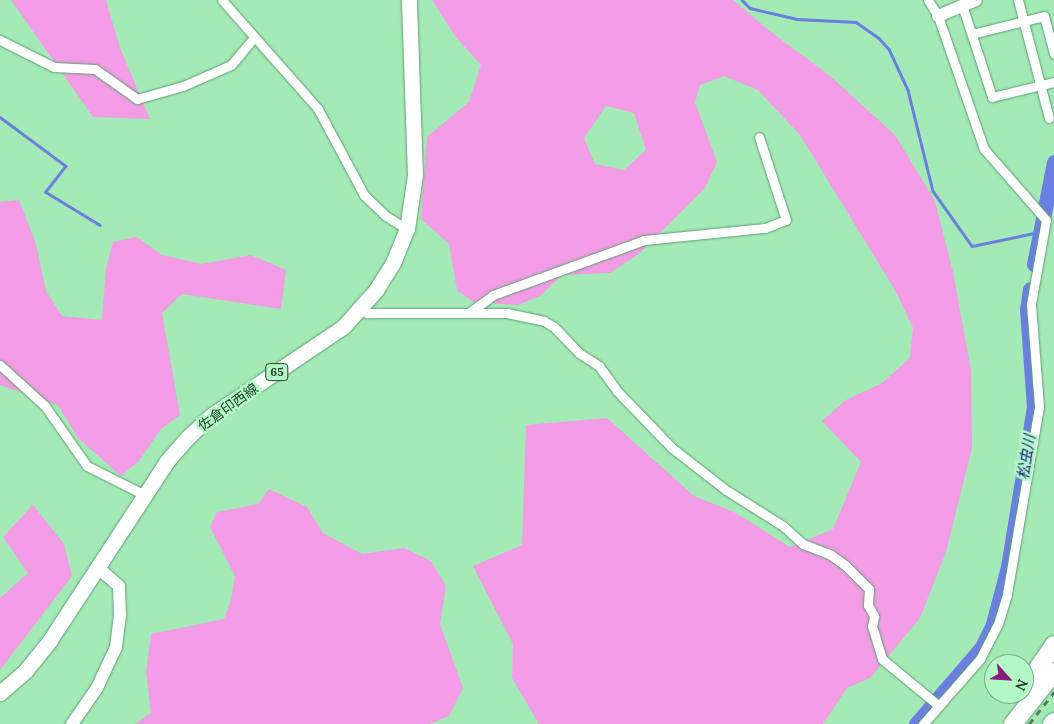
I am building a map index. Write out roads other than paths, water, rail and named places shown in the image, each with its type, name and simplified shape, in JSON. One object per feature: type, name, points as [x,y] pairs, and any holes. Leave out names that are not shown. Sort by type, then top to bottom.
[{"type":"highway","points":[[1034,674],[1054,645]]},
{"type":"highway","points":[[1013,724],[1054,672]]},
{"type":"highway","points":[[1001,724],[1014,704]]},
{"type":"main road","name":"佐倉印西線","points":[[0,693],[26,670],[50,640],[167,461],[212,414],[312,350],[361,310],[393,263],[407,229],[415,175],[409,0]]},
{"type":"street","points":[[222,0],[318,110],[364,195],[386,216],[407,229]]},
{"type":"street","points":[[923,724],[980,659],[998,624],[1007,594],[1039,406],[1031,304],[1046,220],[984,149],[938,16],[928,0]]},
{"type":"street","points":[[938,16],[976,0]]},
{"type":"street","points":[[1018,0],[1049,118],[1054,113]]},
{"type":"street","points":[[962,5],[992,97],[1054,82]]},
{"type":"street","points":[[972,34],[1044,16],[1054,54]]},
{"type":"street","points":[[0,40],[49,66],[95,69],[137,99],[183,86],[231,65],[254,38]]},
{"type":"street","points":[[470,312],[493,295],[644,240],[765,228],[786,220],[759,137]]},
{"type":"street","points":[[361,310],[367,313],[507,313],[544,321],[554,327],[579,353],[599,366],[617,391],[672,448],[726,490],[783,526],[803,544],[831,555],[845,565],[869,589],[868,606],[874,616],[872,626],[882,659],[939,706]]},
{"type":"street","points":[[0,365],[45,406],[87,466],[145,495]]},
{"type":"street","points":[[72,724],[97,688],[116,647],[119,586],[98,568]]},
{"type":"waterway","points":[[742,0],[750,8],[797,19],[856,22],[879,38],[889,49],[908,90],[933,191],[972,246],[1039,232]]},
{"type":"waterway","points":[[0,117],[66,166],[46,192],[100,225]]},
{"type":"waterway","name":"松虫川","points":[[1034,264],[1054,162]]},
{"type":"waterway","name":"松虫川","points":[[916,724],[982,647],[993,624],[1008,567],[1034,407],[1027,310],[1030,289]]},
{"type":"railway","points":[[1029,724],[1054,692]]}]
